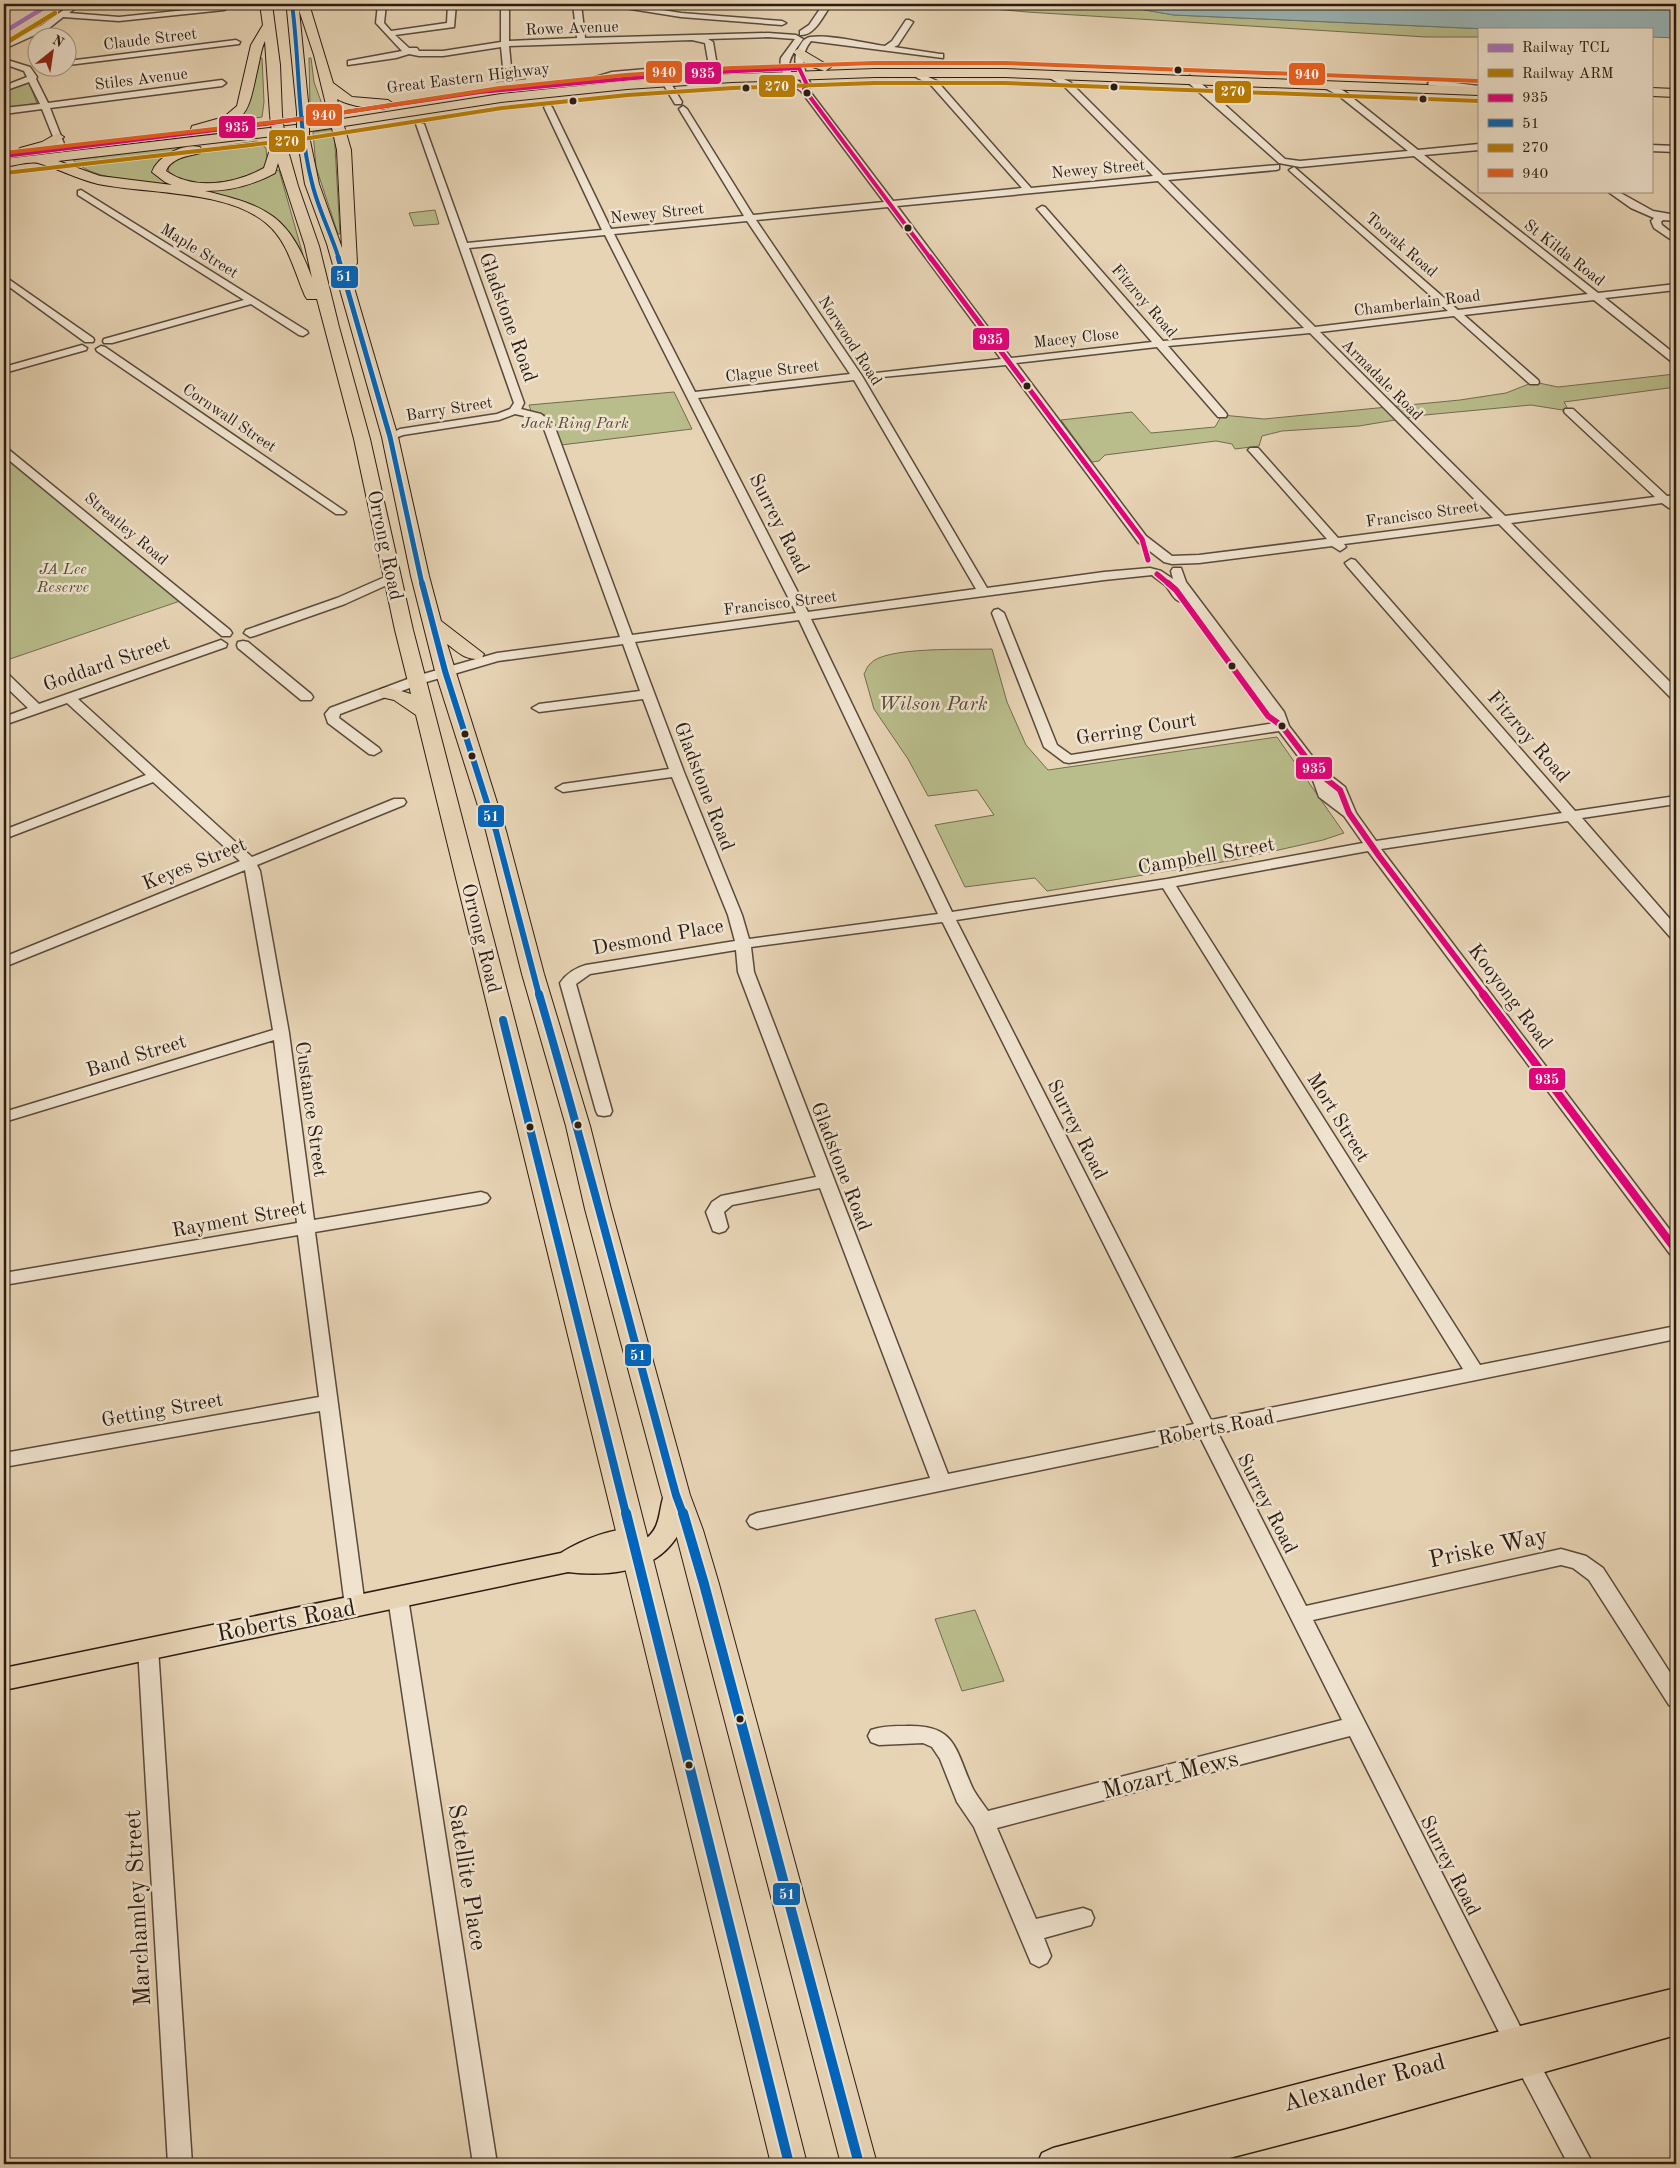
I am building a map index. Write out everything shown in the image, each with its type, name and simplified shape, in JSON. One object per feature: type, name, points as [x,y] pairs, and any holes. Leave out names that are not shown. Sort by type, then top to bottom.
[{"type":"highway","name":"Orrong Road","points":[[266,4],[274,64],[279,142],[312,246],[331,327],[362,439],[394,577],[397,601],[557,1230],[634,1548],[649,1600],[789,2164]]},
{"type":"highway","points":[[292,4],[303,112],[302,133],[312,184],[334,244],[356,314]]},
{"type":"highway","points":[[303,4],[344,150],[348,243],[356,314]]},
{"type":"highway","points":[[145,139],[220,123],[239,113],[247,95],[257,45],[269,24]]},
{"type":"highway","points":[[799,52],[811,62],[825,67]]},
{"type":"highway","name":"Great Eastern Highway","points":[[5,158],[30,160],[61,147],[302,133],[336,118],[388,104],[480,92],[592,81],[742,71],[825,67],[980,66],[1478,84]]},
{"type":"highway","name":"Great Eastern Highway","points":[[5,158],[61,147],[336,118],[398,114],[501,98],[792,69],[1049,74],[1070,80],[1187,78],[1324,84],[1345,89],[1478,90]]},
{"type":"highway","points":[[326,83],[339,96],[352,103],[388,104]]},
{"type":"highway","points":[[1652,92],[1676,98]]},
{"type":"highway","points":[[1652,98],[1676,98]]},
{"type":"highway","points":[[344,150],[350,132],[355,128],[398,114]]},
{"type":"highway","points":[[279,142],[270,170],[263,175],[236,184],[196,186],[166,179],[159,172],[160,166],[167,159],[178,154],[209,146],[302,133]]},
{"type":"highway","points":[[61,147],[66,162],[74,172]]},
{"type":"highway","points":[[30,160],[50,162],[98,180],[224,199],[259,212],[284,232],[312,298],[331,327]]},
{"type":"highway","name":"Orrong Road","points":[[356,314],[395,435],[432,623],[496,831],[533,974],[578,1126],[676,1494],[689,1530],[707,1594],[859,2164]]},
{"type":"highway","points":[[432,623],[468,652],[475,654]]},
{"type":"highway","points":[[380,694],[401,696],[426,713]]},
{"type":"main road","name":"Roberts Road","points":[[4,1679],[568,1562],[588,1549],[634,1548],[659,1542],[673,1519],[676,1494]]},
{"type":"main road","name":"Alexander Road","points":[[1146,2164],[1345,2113],[1521,2052],[1676,2002]]},
{"type":"main road","name":"Alexander Road","points":[[1053,2164],[1521,2052],[1676,2021]]},
{"type":"street","points":[[4,8],[10,4]]},
{"type":"street","points":[[4,48],[45,26],[77,4]]},
{"type":"street","points":[[382,4],[380,23],[393,33],[451,25],[452,4]]},
{"type":"street","points":[[388,4],[387,24],[404,48],[412,51]]},
{"type":"street","points":[[505,4],[507,67]]},
{"type":"street","points":[[577,4],[580,40]]},
{"type":"street","points":[[612,4],[681,15],[782,23]]},
{"type":"street","points":[[62,15],[119,19],[224,8]]},
{"type":"street","points":[[792,69],[807,35],[825,8]]},
{"type":"street","points":[[708,36],[711,17]]},
{"type":"street","points":[[885,49],[895,43],[909,22]]},
{"type":"street","name":"Rowe Avenue","points":[[351,62],[412,51],[430,53],[505,43],[768,35],[807,35],[885,49],[940,56]]},
{"type":"street","points":[[792,69],[807,35]]},
{"type":"street","name":"Rowe Avenue","points":[[580,40],[694,38],[708,36]]},
{"type":"street","points":[[592,81],[612,74],[707,66],[711,64],[709,42],[694,38]]},
{"type":"street","name":"Claude Street","points":[[78,62],[236,42]]},
{"type":"street","points":[[4,61],[27,68]]},
{"type":"street","name":"Kooyong Road","points":[[792,69],[797,86],[804,89],[1142,539],[1174,565],[1180,582],[1264,694],[1278,715],[1282,726]]},
{"type":"street","points":[[913,72],[934,84]]},
{"type":"street","points":[[945,72],[934,77],[934,84],[938,91],[1028,190]]},
{"type":"street","points":[[4,89],[32,78],[45,105],[61,147]]},
{"type":"street","points":[[1187,78],[1200,87],[1279,164]]},
{"type":"street","points":[[1200,87],[1212,79]]},
{"type":"street","name":"Armadale Road","points":[[1070,80],[1158,178],[1676,695]]},
{"type":"street","name":"Norwood Road","points":[[666,82],[750,218],[857,376],[983,590]]},
{"type":"street","name":"Stiles Avenue","points":[[4,111],[222,83]]},
{"type":"street","points":[[1432,83],[1478,90]]},
{"type":"street","name":"St Kilda Road","points":[[1345,89],[1416,154],[1676,360]]},
{"type":"street","points":[[1465,90],[1478,96]]},
{"type":"street","name":"Surrey Road","points":[[548,107],[608,232],[802,614],[948,917],[1521,2052],[1581,2164]]},
{"type":"street","name":"Gladstone Road","points":[[420,124],[519,404],[514,411],[537,416],[548,425],[628,635],[677,772],[735,914],[743,944],[746,972],[942,1483]]},
{"type":"street","points":[[1297,167],[1478,146]]},
{"type":"street","points":[[1652,148],[1676,149]]},
{"type":"street","name":"Newey Street","points":[[462,246],[1158,178],[1279,164],[1297,167]]},
{"type":"street","name":"Toorak Road","points":[[1297,167],[1534,382]]},
{"type":"street","points":[[1612,192],[1635,208],[1668,218]]},
{"type":"street","name":"Maple Street","points":[[81,193],[303,333]]},
{"type":"street","name":"Fitzroy Road","points":[[1042,209],[1222,415]]},
{"type":"street","points":[[1668,218],[1665,225],[1676,234]]},
{"type":"street","points":[[1668,218],[1656,220],[1657,226],[1676,240]]},
{"type":"street","points":[[4,279],[86,344]]},
{"type":"street","name":"Chamberlain Road","points":[[1160,344],[1312,330],[1676,287]]},
{"type":"street","points":[[4,370],[101,339],[104,345],[252,301]]},
{"type":"street","name":"Macey Close","points":[[876,376],[1160,344]]},
{"type":"street","name":"Cornwall Street","points":[[104,345],[340,512]]},
{"type":"street","name":"Clague Street","points":[[692,396],[857,376]]},
{"type":"street","name":"Barry Street","points":[[395,435],[499,417],[514,411]]},
{"type":"street","points":[[1569,411],[1671,501]]},
{"type":"street","name":"Streatley Road","points":[[4,450],[224,638]]},
{"type":"street","points":[[1254,450],[1337,544]]},
{"type":"street","name":"Francisco Street","points":[[1174,565],[1215,562],[1337,544],[1671,501]]},
{"type":"street","name":"Kooyong Road","points":[[1142,539],[1150,568],[1176,590],[1268,716],[1282,726],[1317,772],[1324,794],[1349,813],[1676,1250]]},
{"type":"street","points":[[1157,558],[1174,565],[1169,574],[1150,568],[1157,558]]},
{"type":"street","name":"Fitzroy Road","points":[[1351,563],[1676,935]]},
{"type":"street","name":"Francisco Street","points":[[444,667],[475,654],[1104,576],[1150,568]]},
{"type":"street","points":[[306,697],[246,639],[341,601],[394,577]]},
{"type":"street","points":[[341,601],[380,596],[397,601]]},
{"type":"street","name":"Gerring Court","points":[[998,614],[1052,747],[1069,759],[1282,726]]},
{"type":"street","name":"Goddard Street","points":[[4,721],[69,698],[224,638],[237,631],[246,639]]},
{"type":"street","name":"Francisco Street","points":[[374,751],[332,718],[332,714],[338,709],[380,694],[417,675],[444,667],[506,654],[628,635]]},
{"type":"street","points":[[4,678],[36,709]]},
{"type":"street","points":[[539,708],[648,694]]},
{"type":"street","points":[[69,698],[250,862]]},
{"type":"street","points":[[563,788],[677,772]]},
{"type":"street","points":[[4,835],[154,776]]},
{"type":"street","name":"Campbell Street","points":[[743,944],[948,917],[1167,883],[1372,846],[1676,800]]},
{"type":"street","name":"Keyes Street","points":[[4,962],[399,802]]},
{"type":"street","name":"Custance Street","points":[[250,862],[280,1033],[355,1606]]},
{"type":"street","name":"Mort Street","points":[[1167,883],[1476,1374]]},
{"type":"street","name":"Desmond Place","points":[[604,1111],[568,983],[574,976],[586,970],[743,944]]},
{"type":"street","name":"Band Street","points":[[4,1117],[280,1033]]},
{"type":"street","points":[[720,1227],[715,1212],[718,1206],[726,1200],[827,1181]]},
{"type":"street","name":"Rayment Street","points":[[4,1279],[481,1198]]},
{"type":"street","name":"Roberts Road","points":[[756,1521],[1676,1332]]},
{"type":"street","name":"Getting Street","points":[[4,1460],[329,1402]]},
{"type":"street","name":"Priske Way","points":[[1301,1615],[1561,1557],[1579,1562],[1596,1574],[1676,1699]]},
{"type":"street","name":"Satellite Place","points":[[398,1598],[485,2164]]},
{"type":"street","name":"Marchamley Street","points":[[148,1648],[180,2164]]},
{"type":"street","name":"Mozart Mews","points":[[983,1822],[1357,1725]]},
{"type":"street","points":[[879,1736],[924,1734],[940,1741],[965,1795],[983,1822],[1030,1930],[1039,1956]]},
{"type":"street","points":[[1030,1930],[1083,1918]]},
{"type":"green space","points":[[937,4],[1110,4],[1174,15],[1478,29],[1478,37],[1426,37],[1027,12]]},
{"type":"green space","points":[[260,58],[262,58],[264,102],[262,117],[231,122]]},
{"type":"green space","points":[[309,58],[311,58],[314,82],[323,107],[321,110],[313,111],[310,108]]},
{"type":"green space","points":[[524,69],[526,79],[496,82],[496,70]]},
{"type":"green space","points":[[29,83],[37,103],[4,109],[4,91]]},
{"type":"green space","points":[[334,129],[340,234],[338,234],[316,167],[313,132]]},
{"type":"green space","points":[[257,141],[266,148],[267,161],[264,168],[258,172],[230,180],[209,183],[189,181],[169,173],[168,166],[171,162],[199,150],[213,150],[223,146]]},
{"type":"green space","points":[[191,144],[197,146],[166,156],[155,166],[155,173],[169,183],[212,188],[279,170],[303,255],[298,256],[267,213],[161,186],[98,174],[73,160]]},
{"type":"green space","points":[[435,210],[439,224],[414,226],[409,213]]},
{"type":"green space","points":[[1675,374],[1676,387],[1564,402],[1569,411],[1531,405],[1425,415],[1359,426],[1282,431],[1262,436],[1259,446],[1235,449],[1232,444],[1216,441],[1105,455],[1099,461],[1092,462],[1061,420],[1132,412],[1151,433],[1215,427],[1222,415],[1264,419],[1460,400],[1506,393],[1534,382],[1558,387]]},
{"type":"green space","name":"Jack Ring Park","points":[[674,392],[692,429],[561,445],[548,416],[531,411],[529,405]]},
{"type":"green space","name":"JA Lee Reserve","points":[[4,451],[186,599],[4,661]]},
{"type":"green space","name":"Wilson Park","points":[[992,649],[1007,702],[1026,745],[1048,770],[1277,737],[1344,833],[1323,840],[1234,860],[1047,891],[1035,878],[965,887],[935,825],[994,815],[977,790],[928,796],[908,759],[874,709],[864,674],[867,667],[878,658],[891,654],[927,650]]},
{"type":"green space","points":[[975,1610],[1004,1681],[962,1691],[935,1619]]},
{"type":"water","points":[[1110,4],[1676,4],[1676,38],[1652,37],[1652,28],[1478,29],[1174,15]]},
{"type":"rail line","name":"TCL","points":[[4,32],[50,4]]},
{"type":"rail line","name":"ARM","points":[[9,41],[55,13]]},
{"type":"transit line","name":"51","points":[[292,4],[298,47],[303,136],[312,184],[334,244],[356,314],[390,437],[420,576],[445,671],[496,831],[533,974],[578,1126],[598,1209],[676,1495],[689,1530],[704,1584],[859,2164]]},
{"type":"transit line","name":"940","points":[[4,153],[301,119],[500,88],[626,75],[732,68],[875,63],[1005,63],[1478,81]]},
{"type":"transit line","name":"935","points":[[4,156],[265,124],[480,92],[678,74],[799,68],[807,85],[804,89],[816,106],[1142,539],[1148,560]]},
{"type":"transit line","name":"270","points":[[5,173],[303,139],[502,108],[628,95],[733,88],[875,83],[1005,83],[1478,101]]},
{"type":"transit line","name":"935","points":[[1157,574],[1176,590],[1268,716],[1282,726],[1317,772],[1340,790],[1349,813],[1379,856],[1676,1250]]},
{"type":"transit line","name":"51","points":[[503,1020],[789,2164]]}]
